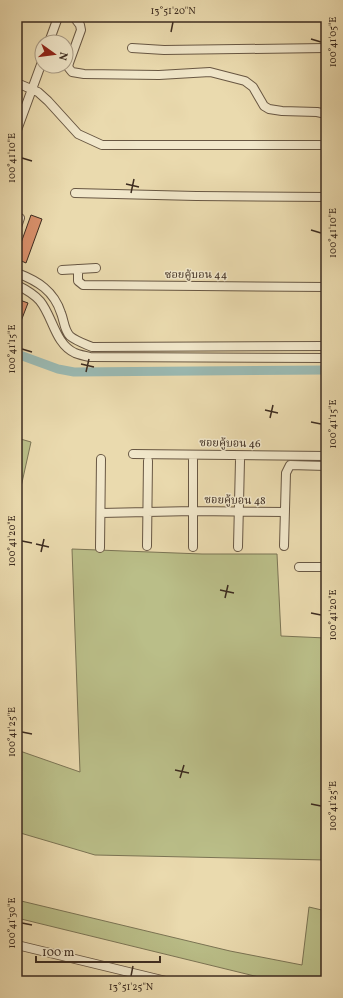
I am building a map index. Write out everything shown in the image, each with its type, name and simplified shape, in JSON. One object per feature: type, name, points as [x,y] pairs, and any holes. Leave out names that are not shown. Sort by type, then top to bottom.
[{"type":"street","points":[[74,17],[80,25],[81,30],[68,67],[72,72],[84,74],[159,75],[210,72],[245,81],[253,87],[264,106],[269,110],[317,112],[326,114]]},
{"type":"street","points":[[52,34],[58,20]]},
{"type":"street","points":[[132,48],[164,50],[326,48]]},
{"type":"street","points":[[17,130],[38,74]]},
{"type":"street","points":[[17,83],[38,92],[78,134],[102,145],[326,146]]},
{"type":"street","points":[[75,193],[326,197]]},
{"type":"street","points":[[17,226],[20,218]]},
{"type":"street","points":[[62,270],[96,268]]},
{"type":"street","name":"ซอยคู้บอน 44","points":[[78,269],[78,281],[83,285],[326,287]]},
{"type":"street","points":[[17,273],[36,281],[52,295],[57,302],[70,336],[92,347],[326,346]]},
{"type":"street","points":[[17,285],[30,292],[40,301],[64,345],[75,353],[90,357],[326,358]]},
{"type":"street","points":[[90,357],[92,347]]},
{"type":"street","name":"ซอยคู้บอน 46","points":[[133,454],[326,456]]},
{"type":"street","points":[[100,548],[101,460]]},
{"type":"street","points":[[193,460],[193,547]]},
{"type":"street","points":[[238,547],[240,460]]},
{"type":"street","points":[[147,546],[148,461]]},
{"type":"street","points":[[284,546],[286,473],[288,466],[326,466]]},
{"type":"street","name":"ซอยคู้บอน 48","points":[[101,513],[193,511],[285,512]]},
{"type":"street","points":[[299,567],[326,567]]},
{"type":"street","points":[[17,945],[166,981]]},
{"type":"green space","points":[[17,438],[31,442],[17,505]]},
{"type":"green space","points":[[72,549],[202,554],[277,554],[281,636],[326,638],[326,860],[95,855],[17,832],[17,750],[80,772]]},
{"type":"green space","points":[[17,900],[230,951],[302,965],[309,907],[326,911],[326,981],[275,981],[17,918]]},
{"type":"building","points":[[31,215],[42,219],[26,263],[17,259],[17,254]]},
{"type":"building","points":[[17,299],[28,303],[18,329],[17,329]]},
{"type":"waterway","points":[[17,354],[58,369],[74,372],[326,370]]}]
